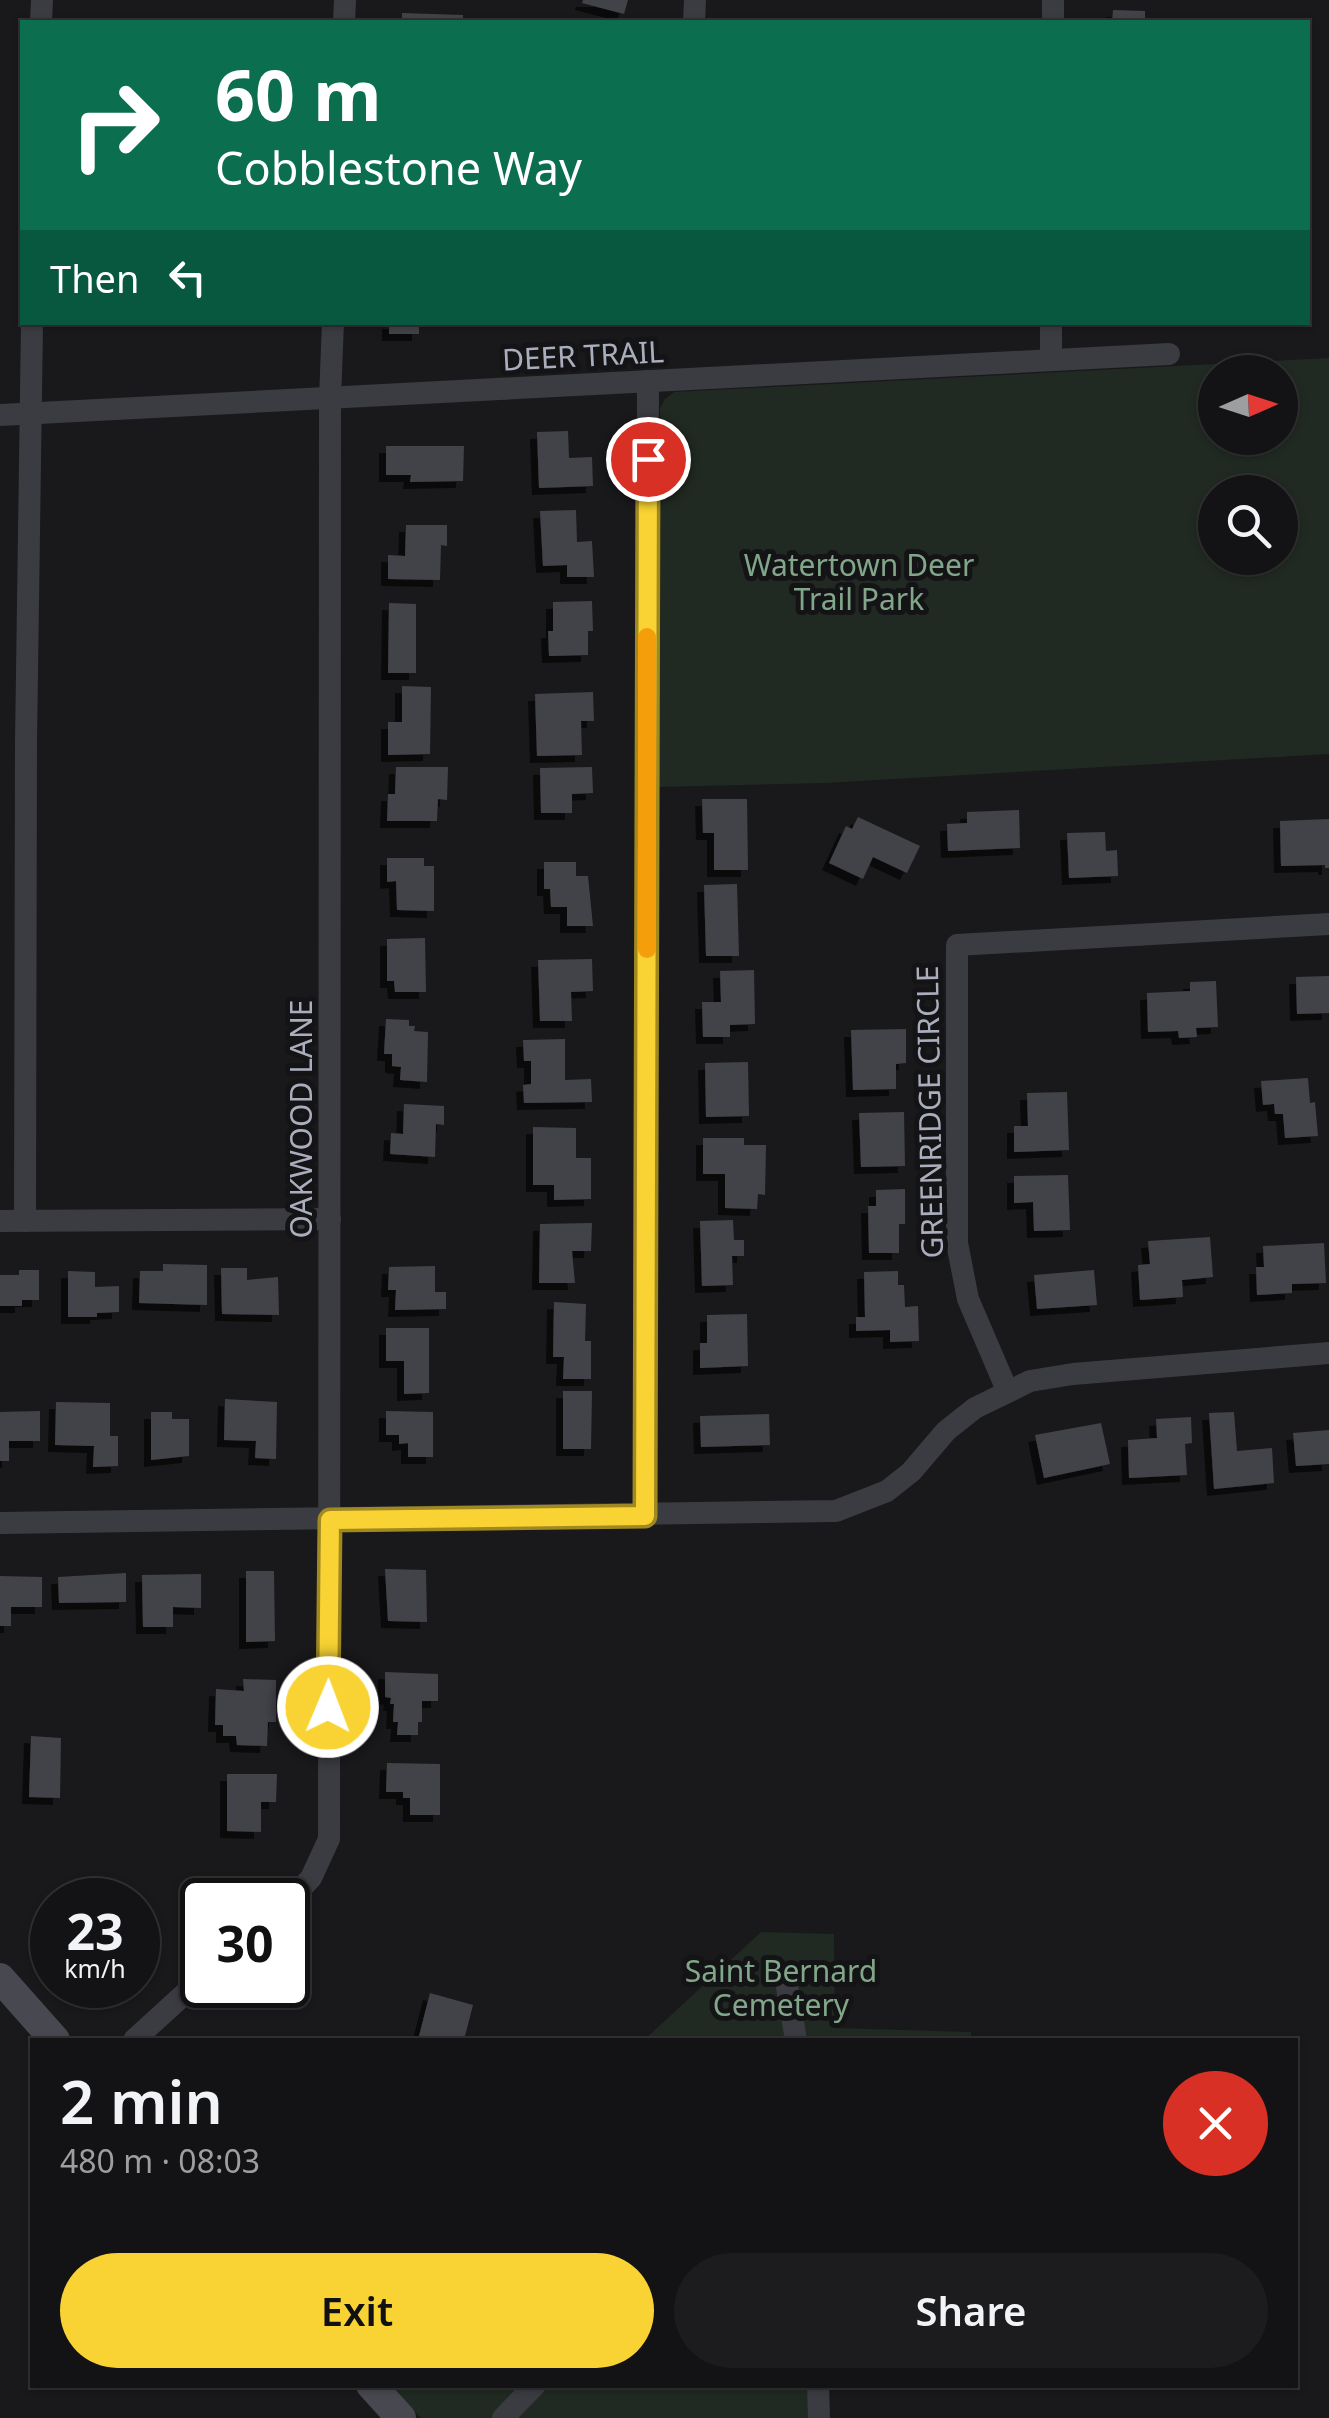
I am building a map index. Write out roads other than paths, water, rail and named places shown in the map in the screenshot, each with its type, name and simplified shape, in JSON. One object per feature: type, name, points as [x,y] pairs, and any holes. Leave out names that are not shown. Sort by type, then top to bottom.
[{"type":"main road","points":[[0,1978],[53,2038]]},
{"type":"main road","points":[[374,2388],[402,2418]]},
{"type":"street","points":[[26,1221],[32,325]]},
{"type":"street","name":"OAKWOOD LANE","points":[[310,1879],[329,1839],[333,325]]},
{"type":"street","points":[[1051,325],[1051,360]]},
{"type":"street","name":"DEER TRAIL","points":[[0,415],[1169,354]]},
{"type":"street","points":[[645,1516],[648,381]]},
{"type":"street","name":"GREENRIDGE CIRCLE","points":[[1007,1390],[968,1299],[957,1243],[957,945],[1329,924]]},
{"type":"street","points":[[0,1221],[330,1219]]},
{"type":"street","points":[[0,1524],[836,1511],[886,1491],[911,1472],[946,1431],[975,1408],[1030,1381],[1072,1374],[1329,1353]]},
{"type":"street","points":[[787,1987],[796,2038]]},
{"type":"street","points":[[136,2038],[180,1998]]},
{"type":"street","points":[[503,2418],[532,2388]]},
{"type":"street","points":[[818,2388],[819,2418]]},
{"type":"park label","name":"Watertown Deer Trail Park","points":[[859,581]]},
{"type":"park label","name":"Saint Bernard Cemetery","points":[[781,1987]]}]
